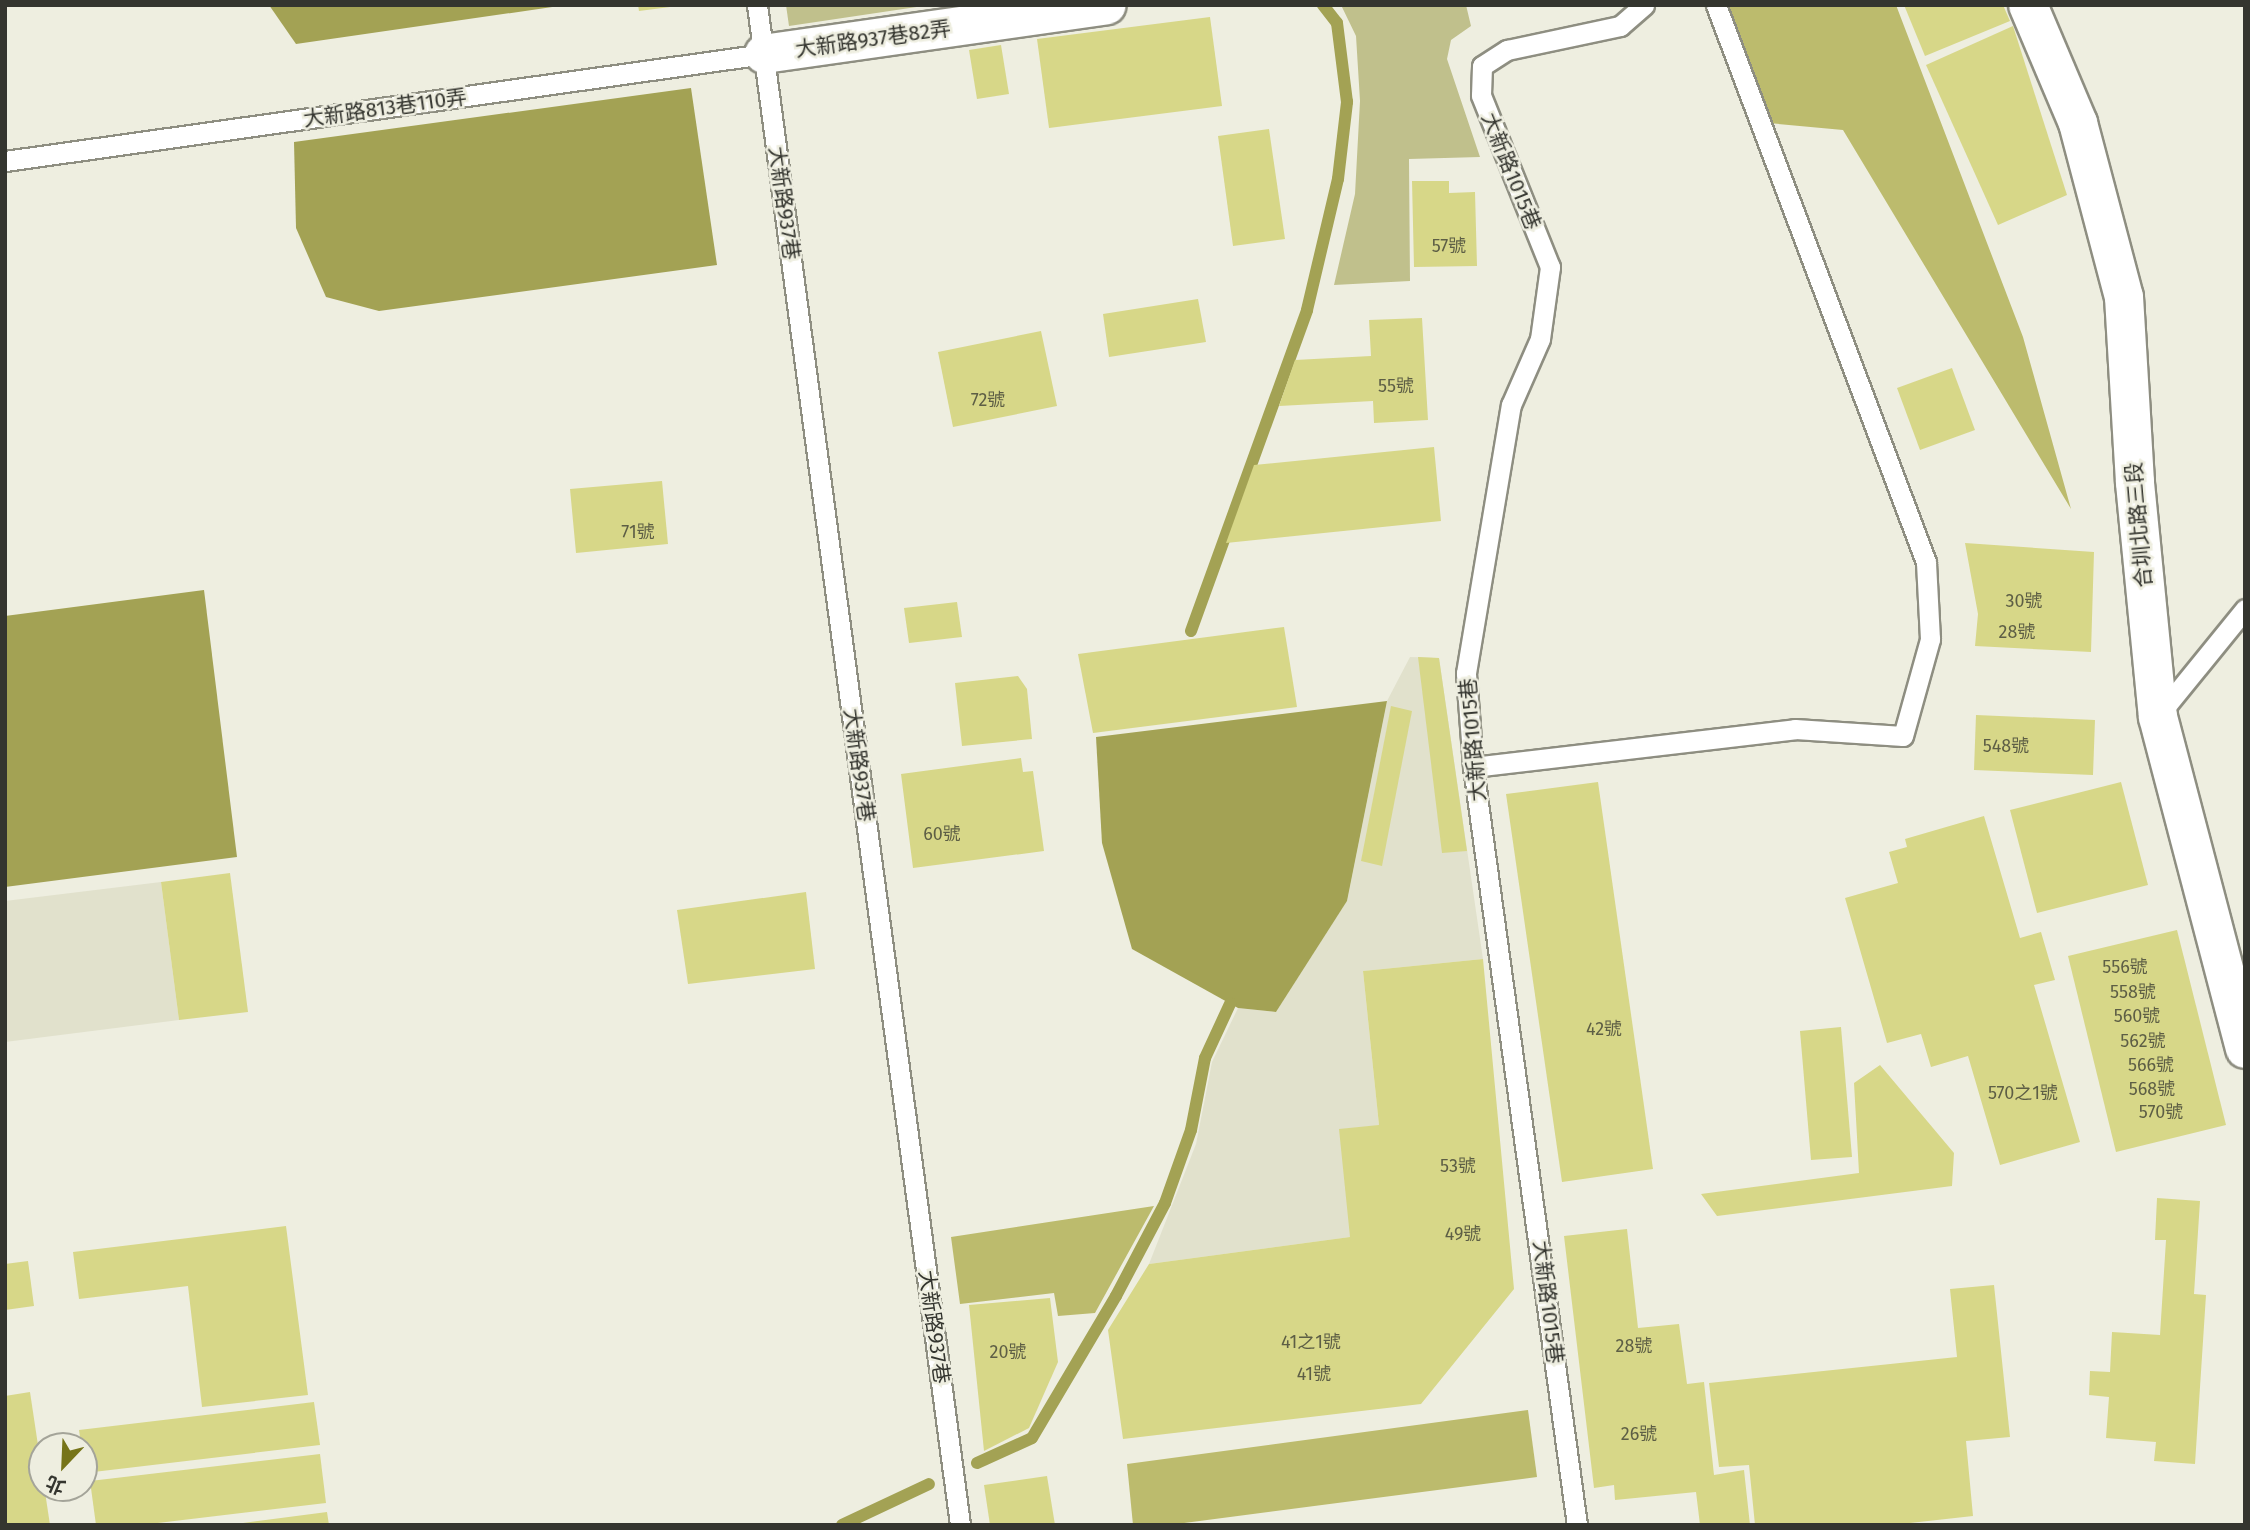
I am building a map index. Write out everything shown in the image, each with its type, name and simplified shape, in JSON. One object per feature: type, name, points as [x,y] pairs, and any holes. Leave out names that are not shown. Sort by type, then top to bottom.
[{"type":"street","name":"大新路937巷82弄","points":[[764,54],[1107,5]]},
{"type":"street","name":"合圳北路三段","points":[[2028,5],[2078,123],[2124,297],[2135,483],[2158,717],[2245,1049]]},
{"type":"lane","name":"大新路937巷","points":[[757,5],[960,1525]]},
{"type":"lane","name":"大新路1015巷","points":[[1577,1525],[1473,767],[1466,673],[1511,405],[1539,339],[1550,267],[1481,95],[1482,66],[1507,50],[1620,26],[1644,5]]},
{"type":"lane","points":[[1473,767],[1795,729],[1903,737],[1930,639],[1926,562],[1716,5]]},
{"type":"lane","name":"大新路813巷110弄","points":[[5,161],[764,54]]},
{"type":"lane","points":[[2158,717],[2245,609]]},
{"type":"shaded area","points":[[269,5],[566,5],[296,44]]},
{"type":"shaded area","points":[[1704,5],[1896,5],[2023,337],[2071,509],[1843,130],[1768,123]]},
{"type":"shaded area","points":[[691,88],[717,265],[379,311],[326,297],[296,228],[294,142]]},
{"type":"shaded area","points":[[204,590],[237,857],[5,887],[5,616]]},
{"type":"shaded area","points":[[1410,657],[1439,658],[1483,959],[1363,971],[1379,1125],[1350,1237],[1149,1264],[1196,1144],[1212,1062],[1238,1008],[1276,1012],[1347,901],[1387,701]]},
{"type":"shaded area","points":[[1387,701],[1347,901],[1276,1012],[1238,1008],[1132,949],[1102,843],[1096,737]]},
{"type":"shaded area","points":[[161,882],[179,1020],[5,1042],[5,901]]},
{"type":"shaded area","points":[[1154,1206],[1095,1313],[1058,1316],[1054,1293],[960,1304],[951,1237]]},
{"type":"shaded area","points":[[1528,1410],[1537,1477],[1169,1525],[1133,1525],[1127,1464]]},
{"type":"green space","points":[[786,5],[930,5],[789,26]]},
{"type":"green space","points":[[1341,5],[1466,5],[1471,26],[1451,40],[1447,59],[1480,157],[1409,159],[1410,281],[1334,285],[1355,194],[1360,101],[1356,36]]},
{"type":"building","points":[[638,5],[670,5],[670,7],[639,11]]},
{"type":"building","points":[[1904,5],[2003,5],[2010,21],[1925,56]]},
{"type":"building","points":[[1210,17],[1222,106],[1049,128],[1037,39]]},
{"type":"building","points":[[2013,26],[2067,195],[1998,225],[1926,65]]},
{"type":"building","points":[[1001,45],[1009,94],[977,99],[969,50]]},
{"type":"building","points":[[1269,129],[1285,239],[1233,246],[1218,136]]},
{"type":"building","points":[[1412,181],[1449,181],[1449,193],[1475,192],[1477,266],[1414,267]]},
{"type":"building","points":[[1198,299],[1206,342],[1109,357],[1103,314]]},
{"type":"building","points":[[1422,318],[1428,420],[1374,423],[1373,401],[1279,406],[1295,360],[1371,356],[1369,320]]},
{"type":"building","points":[[1041,331],[1057,406],[953,427],[938,352]]},
{"type":"building","points":[[1952,368],[1975,430],[1920,450],[1897,388]]},
{"type":"building","points":[[1434,447],[1441,521],[1226,543],[1254,465]]},
{"type":"building","points":[[662,481],[668,544],[576,553],[570,489]]},
{"type":"building","points":[[1965,543],[2094,552],[2091,652],[1975,646],[1978,614]]},
{"type":"building","points":[[957,602],[962,637],[909,643],[904,608]]},
{"type":"building","points":[[1284,627],[1297,707],[1093,733],[1078,654]]},
{"type":"building","points":[[1418,657],[1439,658],[1467,851],[1442,853]]},
{"type":"building","points":[[1018,676],[1027,689],[1032,739],[962,746],[955,683]]},
{"type":"building","points":[[1391,706],[1412,711],[1382,866],[1361,861]]},
{"type":"building","points":[[1976,715],[2095,720],[2093,775],[1974,770]]},
{"type":"building","points":[[1021,758],[1023,772],[1033,771],[1044,851],[913,868],[901,774]]},
{"type":"building","points":[[1598,782],[1653,1169],[1562,1182],[1506,794]]},
{"type":"building","points":[[2121,782],[2148,885],[2037,913],[2010,810]]},
{"type":"building","points":[[1984,816],[2020,938],[2041,932],[2055,980],[2034,985],[2080,1142],[2000,1165],[1968,1056],[1931,1067],[1921,1034],[1887,1043],[1845,898],[1898,883],[1889,852],[1907,847],[1905,839]]},
{"type":"building","points":[[230,873],[248,1012],[179,1020],[161,882]]},
{"type":"building","points":[[806,892],[815,969],[688,984],[677,910]]},
{"type":"building","points":[[2177,930],[2226,1125],[2116,1152],[2068,956]]},
{"type":"building","points":[[1483,959],[1514,1289],[1421,1404],[1123,1439],[1108,1330],[1149,1264],[1350,1237],[1339,1129],[1379,1125],[1363,971]]},
{"type":"building","points":[[1841,1027],[1852,1157],[1811,1160],[1800,1031]]},
{"type":"building","points":[[1880,1065],[1954,1153],[1952,1186],[1717,1216],[1701,1194],[1859,1173],[1854,1083]]},
{"type":"building","points":[[2157,1198],[2200,1201],[2194,1294],[2206,1295],[2195,1464],[2154,1461],[2156,1442],[2106,1438],[2109,1397],[2089,1395],[2090,1371],[2110,1372],[2112,1332],[2160,1335],[2166,1240],[2155,1240]]},
{"type":"building","points":[[286,1226],[308,1395],[202,1407],[188,1286],[79,1299],[73,1252]]},
{"type":"building","points":[[1627,1229],[1638,1328],[1679,1324],[1687,1384],[1704,1382],[1714,1475],[1744,1470],[1750,1525],[1700,1525],[1696,1492],[1615,1500],[1614,1485],[1594,1488],[1564,1236]]},
{"type":"building","points":[[28,1261],[34,1306],[5,1310],[5,1264]]},
{"type":"building","points":[[1994,1285],[2010,1437],[1966,1441],[1973,1516],[1892,1525],[1755,1525],[1749,1465],[1719,1467],[1709,1383],[1957,1357],[1950,1289]]},
{"type":"building","points":[[1050,1298],[1058,1362],[1029,1428],[984,1451],[969,1305]]},
{"type":"building","points":[[30,1392],[36,1432],[28,1432],[28,1502],[47,1502],[50,1525],[5,1525],[5,1396]]},
{"type":"building","points":[[314,1402],[320,1445],[98,1471],[98,1432],[79,1430]]},
{"type":"building","points":[[320,1454],[326,1503],[141,1525],[96,1525],[93,1502],[98,1502],[98,1480]]},
{"type":"building","points":[[1047,1476],[1055,1525],[990,1525],[984,1485]]},
{"type":"building","points":[[327,1512],[329,1525],[243,1525],[243,1523]]},
{"type":"waterway","points":[[1191,631],[1307,310],[1338,179],[1347,102],[1337,23],[1323,5]]},
{"type":"waterway","points":[[977,1463],[1032,1438],[1116,1296],[1165,1203],[1191,1130],[1205,1058],[1230,1004]]},
{"type":"waterway","points":[[842,1525],[929,1484]]}]
